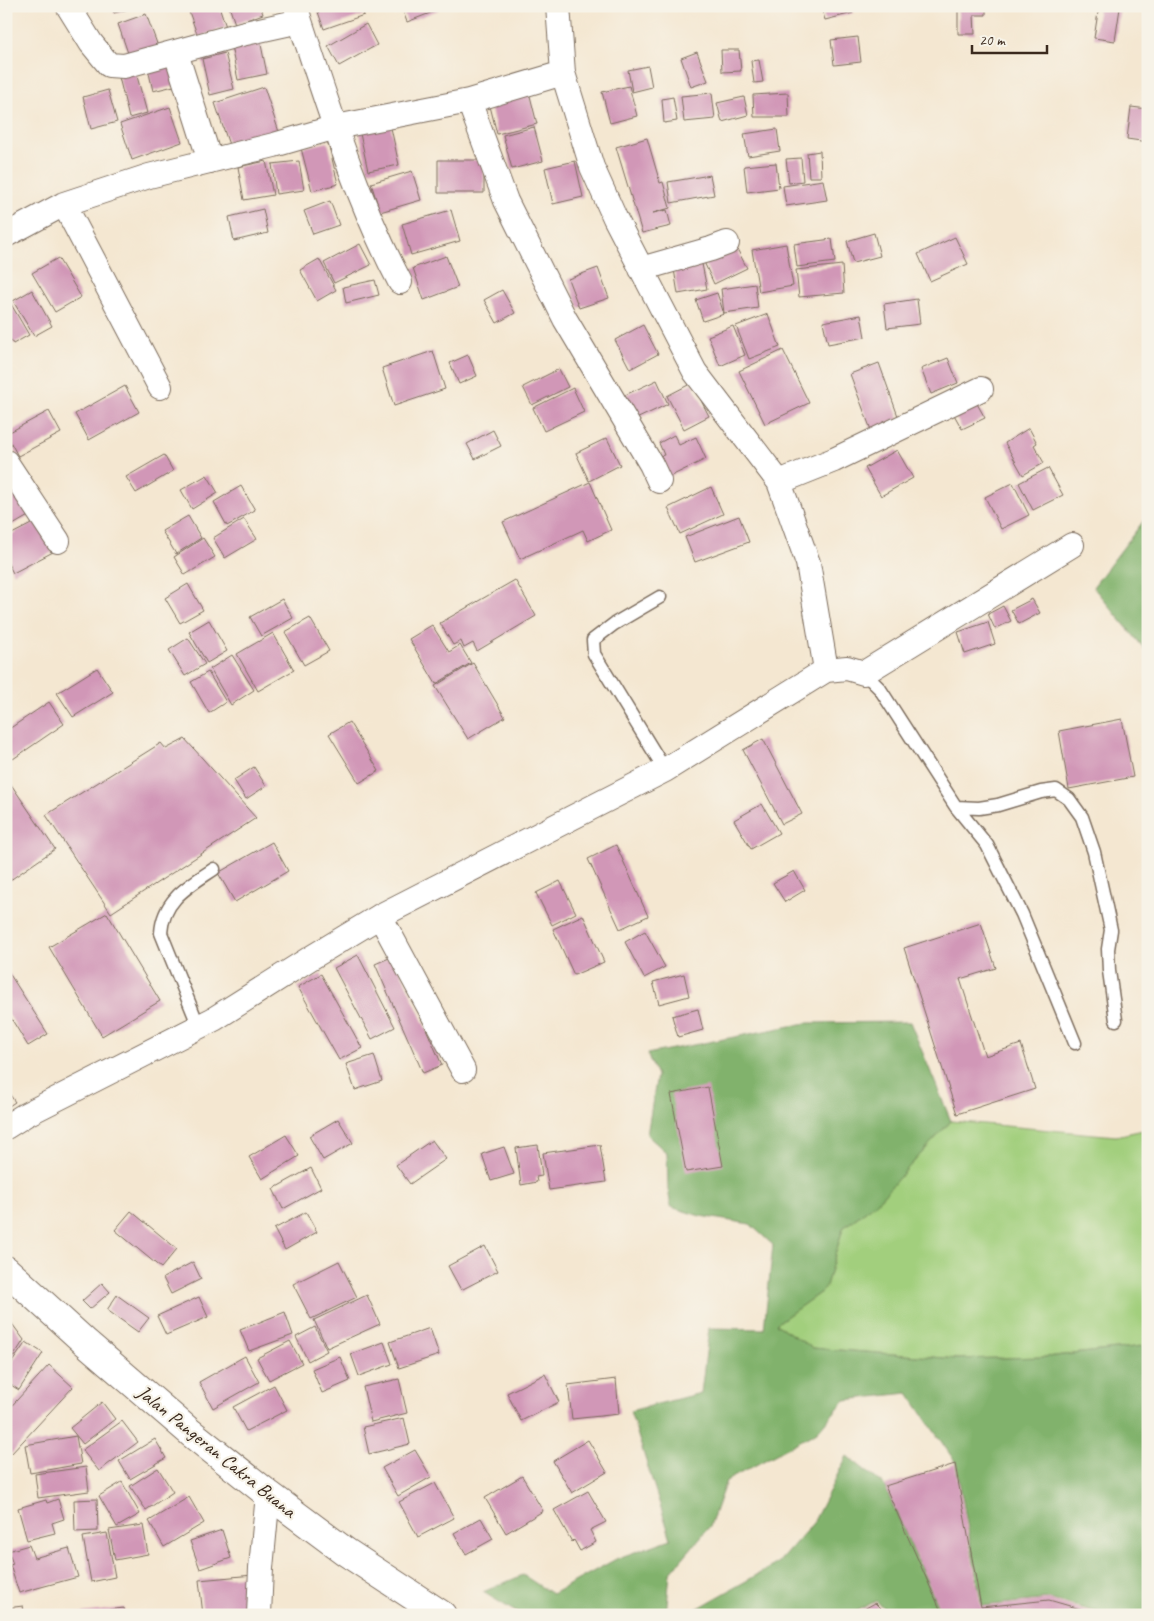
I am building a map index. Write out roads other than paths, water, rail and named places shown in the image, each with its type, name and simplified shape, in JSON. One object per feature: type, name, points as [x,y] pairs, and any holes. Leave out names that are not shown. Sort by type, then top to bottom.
[{"type":"main road","name":"Jalan Pangeran Cakra Buana","points":[[6,1270],[92,1348],[192,1433],[268,1494],[346,1552],[442,1615]]},
{"type":"street","points":[[68,6],[91,43],[109,65],[124,66],[241,34],[298,14],[336,127],[380,242],[400,282]]},
{"type":"street","points":[[558,6],[563,74],[592,167],[615,218],[695,372],[779,482],[808,563],[826,670]]},
{"type":"street","points":[[176,53],[210,161]]},
{"type":"street","points":[[6,235],[64,204],[149,176],[274,145],[336,127],[469,101],[563,74]]},
{"type":"street","points":[[469,101],[510,209],[565,319],[651,464],[659,481]]},
{"type":"street","points":[[64,204],[160,387]]},
{"type":"street","points":[[642,270],[711,250],[727,243]]},
{"type":"street","points":[[779,482],[834,460],[981,389]]},
{"type":"street","points":[[6,462],[58,541]]},
{"type":"street","points":[[6,1127],[25,1115],[214,1019],[380,916],[665,770],[826,670],[847,668],[864,673],[1072,545]]},
{"type":"street","points":[[380,916],[463,1070]]},
{"type":"street","points":[[259,1615],[268,1494]]},
{"type":"lane","points":[[660,597],[614,624],[593,640],[594,654],[665,770]]},
{"type":"lane","points":[[864,673],[880,689],[956,807],[987,845],[1018,906],[1075,1043]]},
{"type":"lane","points":[[956,807],[979,808],[998,806],[1041,792],[1056,790],[1069,799],[1082,817],[1094,852],[1111,930],[1108,949],[1109,971],[1116,1020]]},
{"type":"lane","points":[[199,1027],[162,933],[162,919],[176,896],[214,868]]}]
